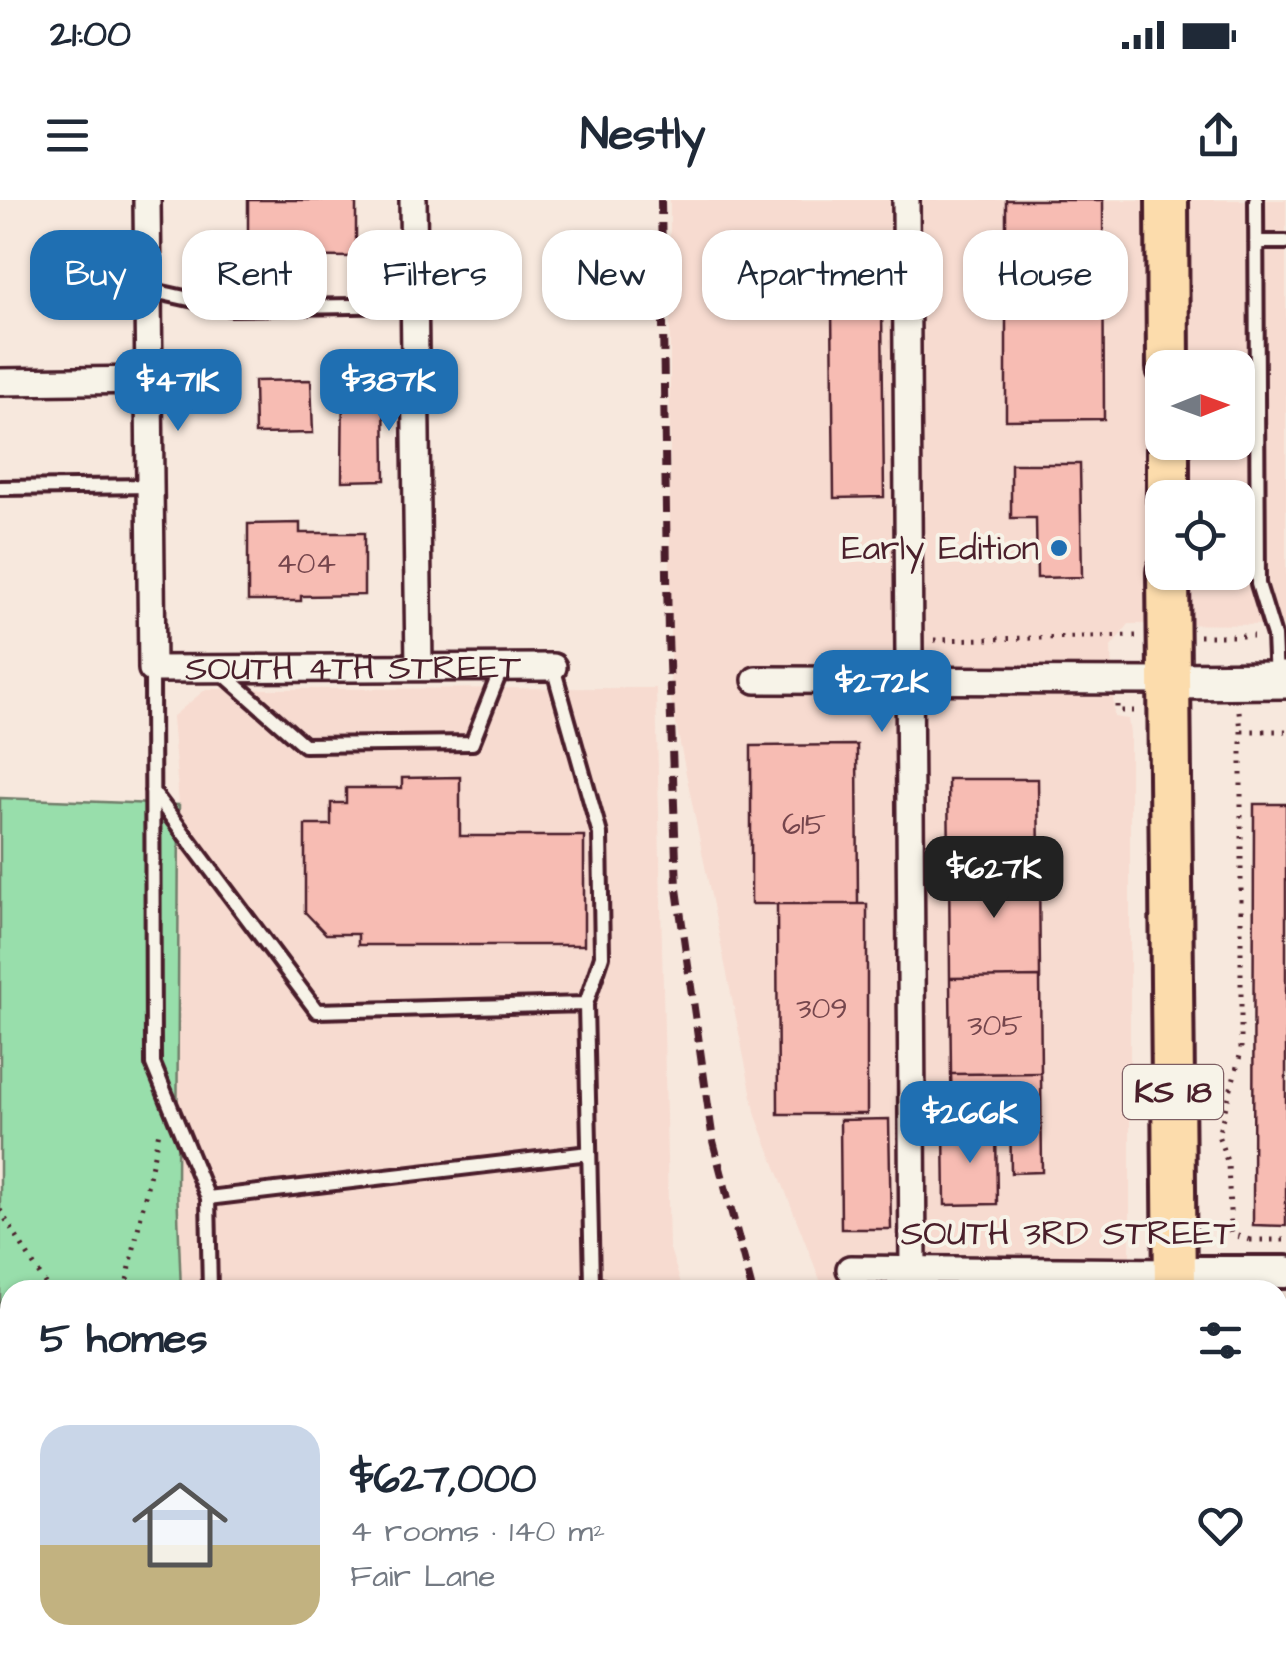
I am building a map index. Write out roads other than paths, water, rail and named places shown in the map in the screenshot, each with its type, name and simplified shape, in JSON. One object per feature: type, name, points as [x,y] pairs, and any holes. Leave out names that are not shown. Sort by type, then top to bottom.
[{"type":"highway","points":[[1166,200],[1168,350]]},
{"type":"highway","name":"KS 18","points":[[1168,590],[1175,1280]]},
{"type":"main road","points":[[1169,681],[1281,680]]},
{"type":"street","points":[[148,200],[148,230]]},
{"type":"street","points":[[413,200],[413,230]]},
{"type":"street","points":[[906,200],[912,1269]]},
{"type":"street","points":[[149,320],[152,669]]},
{"type":"street","points":[[414,320],[420,667]]},
{"type":"street","points":[[0,382],[150,380]]},
{"type":"street","name":"SOUTH 4TH STREET","points":[[152,669],[554,667]]},
{"type":"street","points":[[756,680],[1169,681]]},
{"type":"street","name":"SOUTH 3RD STREET","points":[[850,1269],[882,1274],[912,1269],[1014,1280]]},
{"type":"street","name":"SOUTH 3RD STREET","points":[[1183,1280],[1286,1272]]},
{"type":"lane","points":[[1256,200],[1258,584],[1274,636],[1281,680]]},
{"type":"lane","points":[[1256,242],[1286,242]]},
{"type":"lane","points":[[162,293],[230,308],[347,306]]},
{"type":"lane","points":[[0,488],[151,486]]},
{"type":"lane","points":[[217,668],[304,745],[323,745],[472,743],[502,667]]},
{"type":"lane","points":[[554,667],[600,834],[602,956],[586,1004],[592,1280]]},
{"type":"lane","points":[[152,669],[153,1064],[208,1198],[210,1280]]},
{"type":"lane","points":[[152,791],[318,1011],[586,1004]]},
{"type":"lane","points":[[208,1198],[589,1152]]},
{"type":"railway","points":[[661,200],[668,635],[677,889],[713,1141],[749,1280]]},
{"type":"place","name":"Early Edition","points":[[1059,548]]}]
